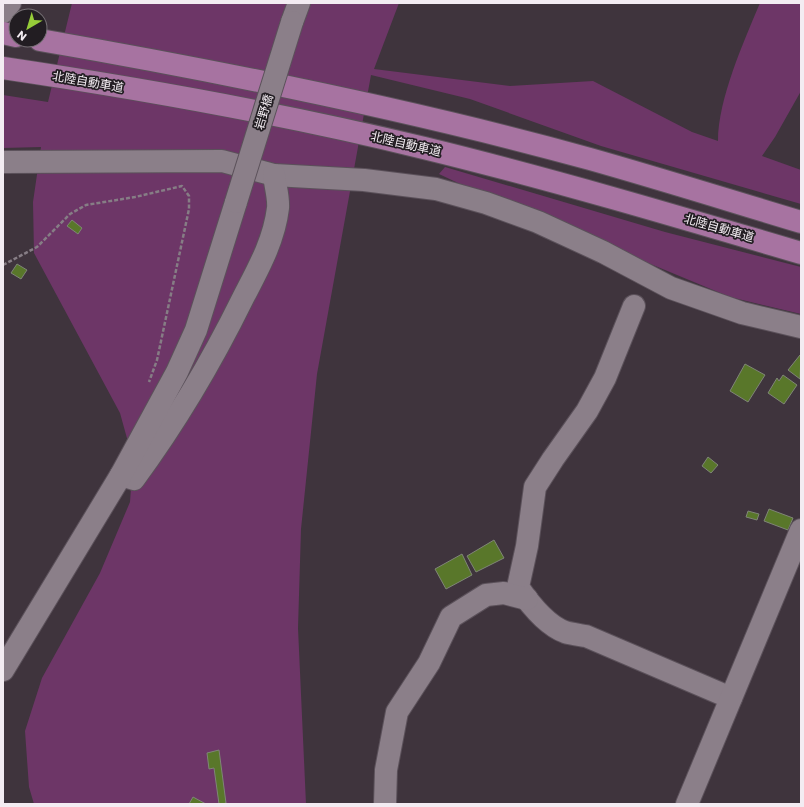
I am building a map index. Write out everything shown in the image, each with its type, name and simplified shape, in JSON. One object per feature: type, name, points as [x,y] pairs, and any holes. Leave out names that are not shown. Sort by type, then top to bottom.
[{"type":"highway","points":[[48,42],[251,80],[429,119],[589,159],[801,222]]},
{"type":"highway","name":"北陸自動車道","points":[[3,68],[245,108],[422,147],[582,188],[801,253]]},
{"type":"street","points":[[3,12],[10,3]]},
{"type":"street","name":"岩野橋","points":[[3,670],[121,475],[177,372],[196,330],[296,13]]},
{"type":"street","points":[[3,162],[222,161],[274,175],[364,180],[436,189],[486,203],[538,222],[603,252],[671,288],[742,313],[801,327]]},
{"type":"street","points":[[121,475],[134,479],[154,452],[200,380],[232,322],[267,251],[278,207],[274,175]]},
{"type":"street","points":[[634,306],[605,378],[587,411],[535,487],[527,546],[518,587],[527,599],[550,623],[565,632],[586,636],[731,698]]},
{"type":"street","points":[[687,804],[801,530]]},
{"type":"street","points":[[384,804],[386,770],[397,712],[429,663],[451,617],[486,595],[504,593],[527,599]]},
{"type":"path","points":[[3,265],[37,247],[70,214],[86,205],[136,197],[182,186],[189,196],[189,209],[157,360],[147,387]]},
{"type":"shaded area","points":[[72,3],[399,3],[374,69],[510,86],[593,81],[692,132],[718,141],[722,107],[727,89],[733,70],[760,3],[801,3],[801,91],[775,137],[762,156],[801,170],[801,204],[601,146],[470,99],[371,75],[317,374],[301,529],[298,628],[306,804],[34,804],[29,787],[25,731],[42,678],[100,573],[130,502],[133,460],[120,413],[34,253],[33,202],[41,147],[3,148],[3,95],[48,102]]},
{"type":"shaded area","points":[[445,167],[665,232],[801,267],[801,314],[730,297],[475,191],[439,174]]},
{"type":"building","points":[[72,220],[82,228],[78,234],[67,226]]},
{"type":"building","points":[[17,264],[27,270],[21,279],[11,273]]},
{"type":"building","points":[[801,355],[800,379],[788,370]]},
{"type":"building","points":[[745,364],[765,375],[748,402],[730,391]]},
{"type":"building","points":[[783,375],[797,385],[784,404],[768,393],[777,378],[779,381]]},
{"type":"building","points":[[708,457],[718,465],[711,473],[702,466]]},
{"type":"building","points":[[769,509],[793,518],[788,530],[764,521]]},
{"type":"building","points":[[748,511],[759,514],[757,520],[746,517]]},
{"type":"building","points":[[494,540],[504,558],[476,572],[467,556]]},
{"type":"building","points":[[462,554],[472,575],[446,589],[435,569]]},
{"type":"building","points":[[219,750],[226,803],[222,804],[219,804],[214,768],[209,769],[207,753]]},
{"type":"building","points":[[193,797],[206,804],[189,804]]}]
